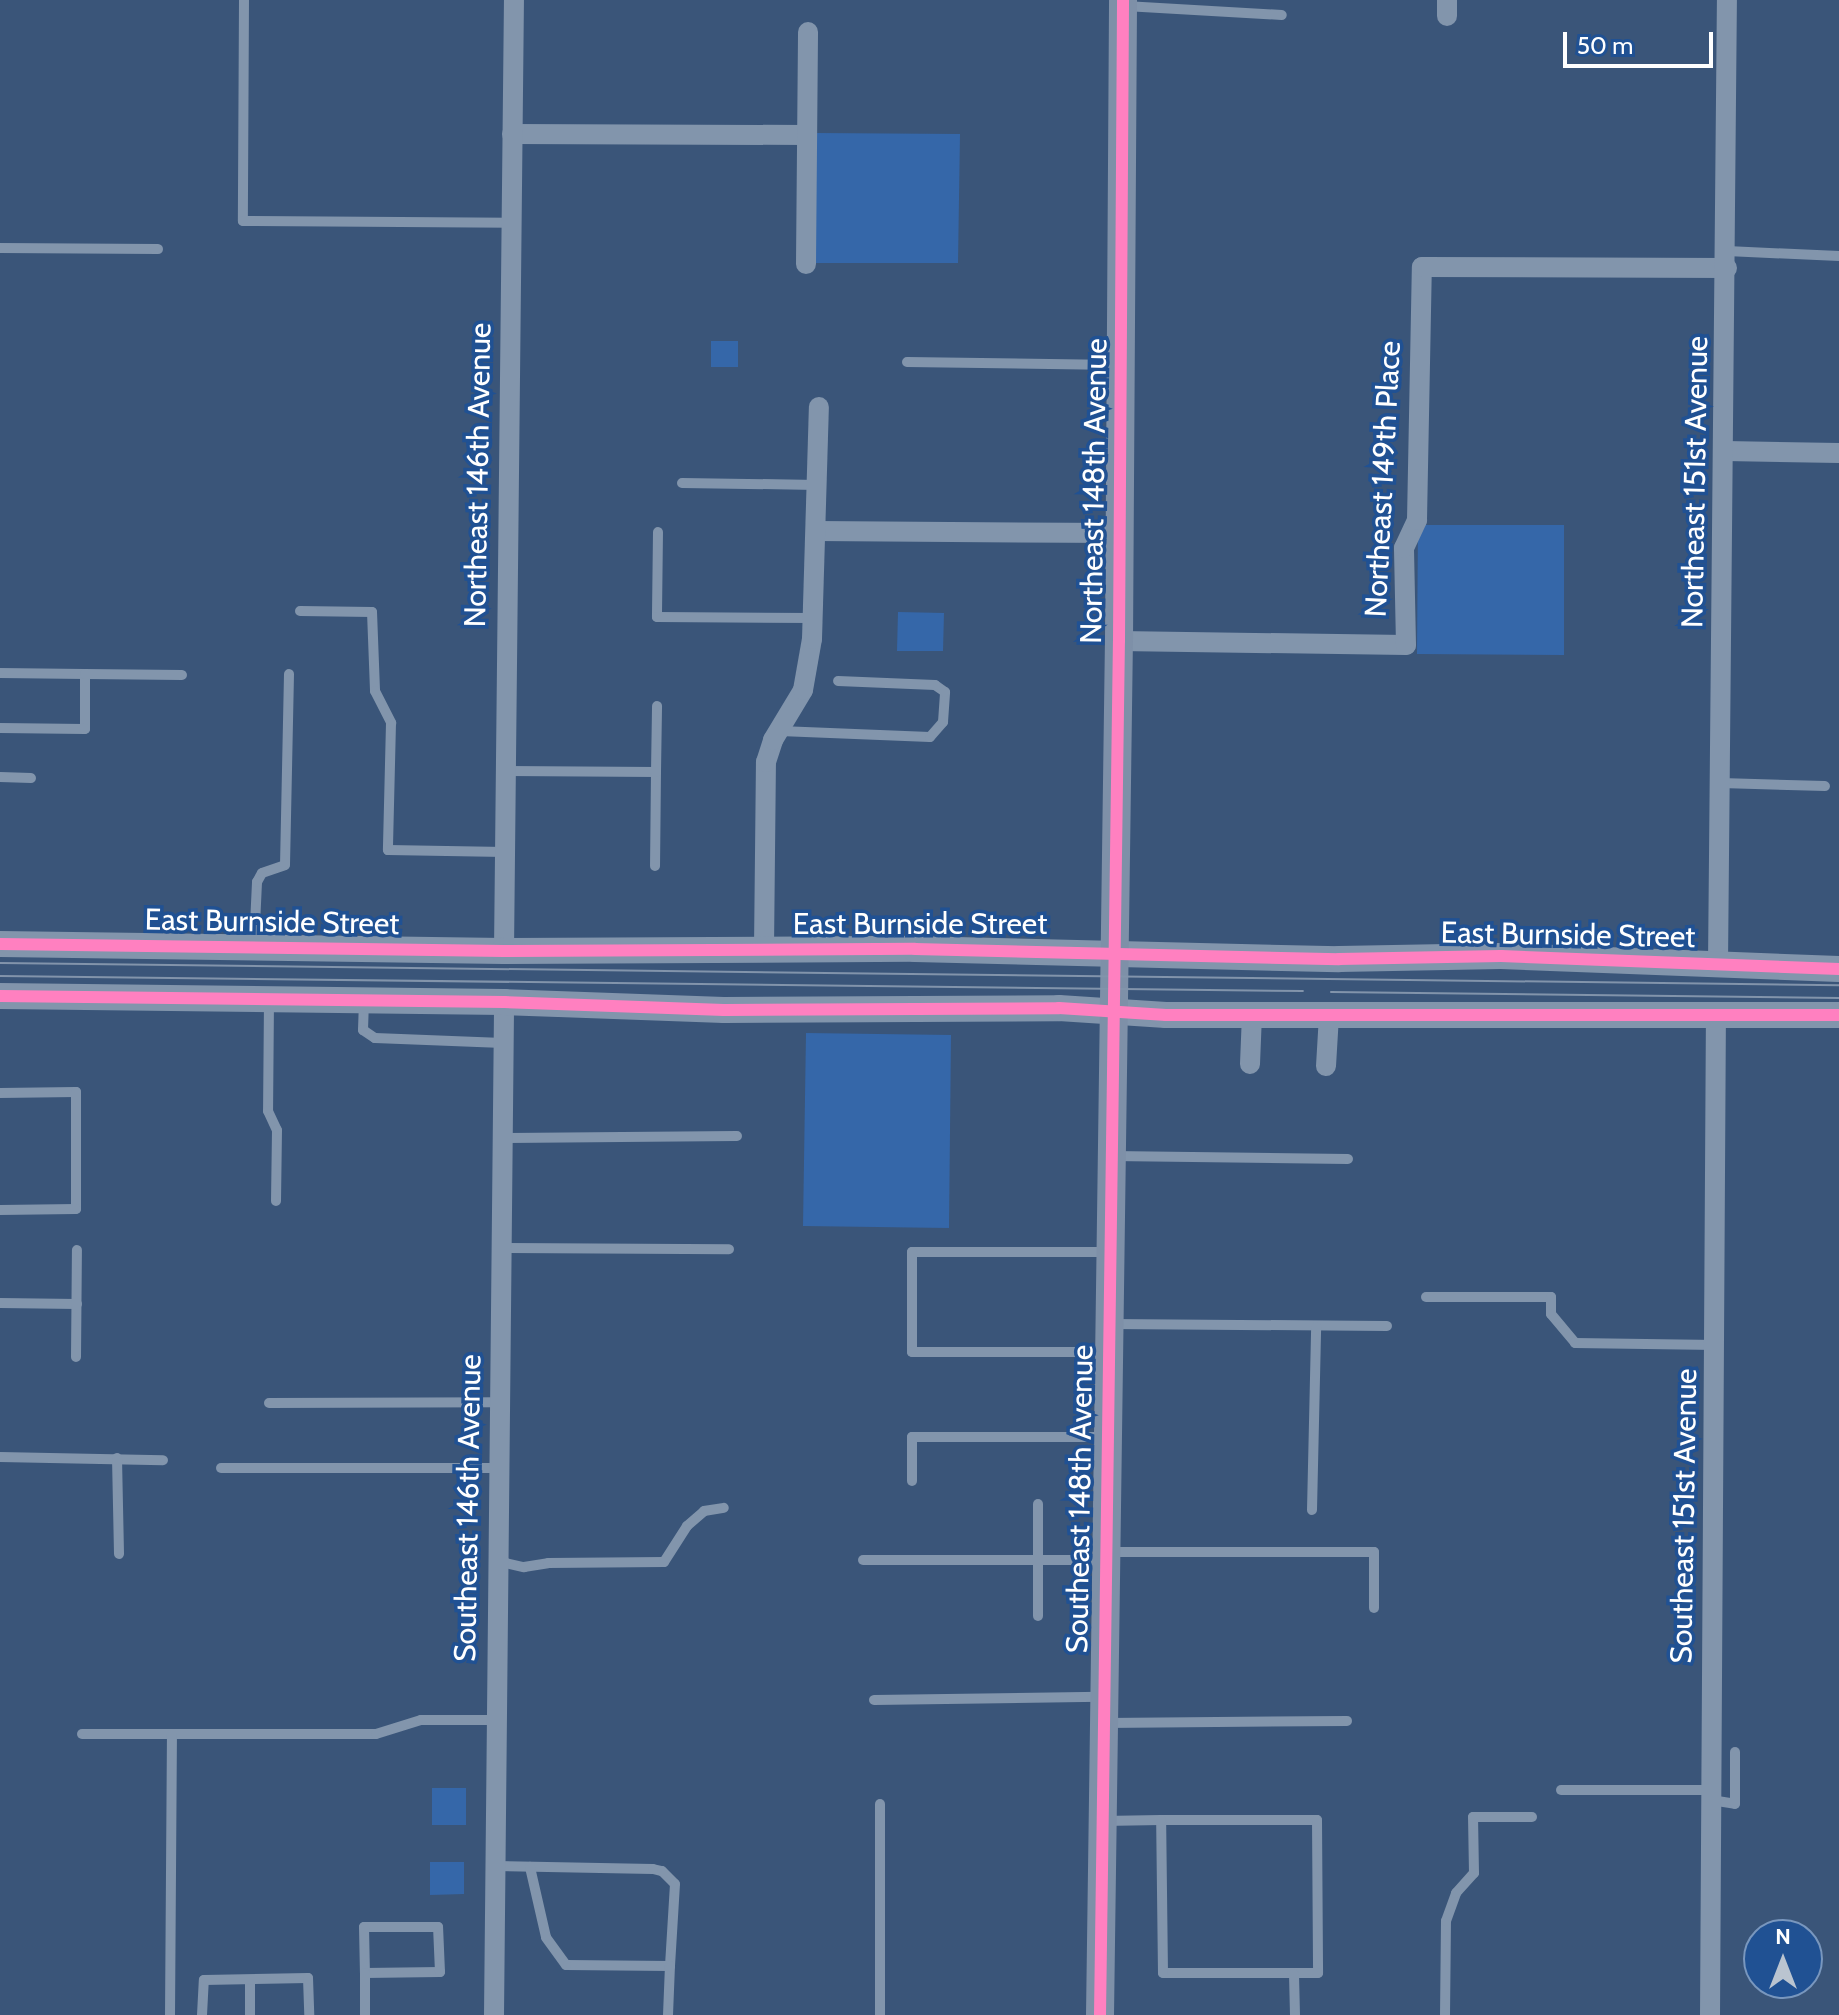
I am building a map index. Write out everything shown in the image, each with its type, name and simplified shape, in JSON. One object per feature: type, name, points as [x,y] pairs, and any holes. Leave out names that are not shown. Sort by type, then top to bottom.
[{"type":"main road","name":"Northeast 148th Avenue","points":[[1113,983],[1119,641],[1123,3]]},
{"type":"main road","name":"Southeast 148th Avenue","points":[[1100,2015],[1113,983]]},
{"type":"street","name":"Northeast 146th Avenue","points":[[504,951],[514,0]]},
{"type":"street","name":"Northeast 151st Avenue","points":[[1718,964],[1727,260],[1727,0]]},
{"type":"street","points":[[806,264],[808,32]]},
{"type":"street","points":[[512,134],[807,135]]},
{"type":"street","name":"Northeast 149th Place","points":[[1119,641],[1406,645],[1404,548],[1417,520],[1422,267],[1727,260]]},
{"type":"street","points":[[764,949],[766,762],[803,690],[813,618],[819,407]]},
{"type":"street","points":[[1725,451],[1839,453]]},
{"type":"street","points":[[816,531],[1119,533]]},
{"type":"street","name":"East Burnside Street","points":[[0,944],[504,951],[764,949],[1323,959],[1501,956],[1839,969]]},
{"type":"street","points":[[0,996],[504,1002],[724,1010],[1059,1008],[1329,1016],[1839,1015]]},
{"type":"street","name":"Southeast 146th Avenue","points":[[494,2015],[504,1002]]},
{"type":"street","points":[[1250,1064],[1252,1015]]},
{"type":"street","points":[[1326,1066],[1329,1016]]},
{"type":"street","name":"Southeast 151st Avenue","points":[[1710,2015],[1716,1017]]},
{"type":"lane","points":[[244,0],[243,221],[511,223]]},
{"type":"lane","points":[[1123,3],[1282,15]]},
{"type":"lane","points":[[0,248],[158,249]]},
{"type":"lane","points":[[1727,260],[1839,256]]},
{"type":"lane","points":[[907,362],[1121,365]]},
{"type":"lane","points":[[682,483],[817,485]]},
{"type":"lane","points":[[658,532],[657,617],[813,618]]},
{"type":"lane","points":[[300,611],[372,612],[375,691],[391,723],[388,850],[505,852]]},
{"type":"lane","points":[[0,673],[182,675]]},
{"type":"lane","points":[[0,728],[85,729],[85,674]]},
{"type":"lane","points":[[254,948],[257,882],[262,873],[285,865],[289,674]]},
{"type":"lane","points":[[780,731],[930,737],[943,722],[945,692],[935,685],[838,681]]},
{"type":"lane","points":[[655,866],[657,706]]},
{"type":"lane","points":[[506,771],[656,772]]},
{"type":"lane","points":[[0,777],[31,778]]},
{"type":"lane","points":[[1721,783],[1825,786]]},
{"type":"lane","points":[[269,999],[268,1111],[277,1130],[276,1201]]},
{"type":"lane","points":[[364,1001],[363,1030],[375,1038],[503,1043]]},
{"type":"lane","points":[[0,1093],[76,1092],[76,1209],[0,1210]]},
{"type":"lane","points":[[502,1138],[737,1136]]},
{"type":"lane","points":[[1110,1156],[1348,1159]]},
{"type":"lane","points":[[501,1248],[729,1249]]},
{"type":"lane","points":[[76,1357],[77,1250]]},
{"type":"lane","points":[[1107,1352],[912,1352],[912,1252],[1109,1252]]},
{"type":"lane","points":[[1426,1297],[1551,1297],[1551,1314],[1575,1343],[1716,1345]]},
{"type":"lane","points":[[0,1303],[77,1304]]},
{"type":"lane","points":[[1108,1324],[1387,1326]]},
{"type":"lane","points":[[1312,1510],[1316,1327]]},
{"type":"lane","points":[[269,1403],[499,1402]]},
{"type":"lane","points":[[912,1481],[912,1437],[1106,1437]]},
{"type":"lane","points":[[0,1457],[163,1460]]},
{"type":"lane","points":[[117,1458],[119,1554]]},
{"type":"lane","points":[[221,1468],[498,1468]]},
{"type":"lane","points":[[1038,1504],[1038,1616]]},
{"type":"lane","points":[[497,1561],[524,1567],[548,1563],[664,1562],[687,1526],[704,1511],[724,1508]]},
{"type":"lane","points":[[863,1560],[1374,1552],[1374,1608]]},
{"type":"lane","points":[[874,1700],[1347,1721]]},
{"type":"lane","points":[[82,1734],[376,1734],[421,1720],[495,1720]]},
{"type":"lane","points":[[170,2015],[172,1734]]},
{"type":"lane","points":[[1561,1790],[1711,1795],[1735,1804],[1735,1752]]},
{"type":"lane","points":[[880,1804],[880,2015]]},
{"type":"lane","points":[[1445,2015],[1446,1921],[1456,1893],[1474,1873],[1473,1817],[1532,1817]]},
{"type":"lane","points":[[1102,1821],[1161,1820],[1317,1820],[1318,1973],[1163,1973],[1161,1820]]},
{"type":"lane","points":[[494,1866],[653,1869],[668,1875],[675,1884],[668,2015]]},
{"type":"lane","points":[[530,1867],[546,1937],[566,1965],[670,1966]]},
{"type":"lane","points":[[365,1973],[440,1972],[438,1927],[364,1927],[365,2015]]},
{"type":"lane","points":[[1294,1974],[1295,2015]]},
{"type":"lane","points":[[202,2015],[204,1980],[308,1978],[309,2015]]},
{"type":"lane","points":[[250,1980],[250,2015]]},
{"type":"shaded area","points":[[815,133],[960,134],[958,263],[814,263]]},
{"type":"shaded area","points":[[711,341],[738,341],[738,367],[711,367]]},
{"type":"shaded area","points":[[1418,525],[1564,525],[1564,655],[1417,654]]},
{"type":"shaded area","points":[[898,612],[944,613],[943,651],[897,651]]},
{"type":"shaded area","points":[[806,1033],[951,1035],[949,1228],[803,1226]]},
{"type":"shaded area","points":[[432,1788],[466,1788],[466,1825],[432,1825]]},
{"type":"shaded area","points":[[430,1862],[464,1862],[464,1894],[430,1895]]},
{"type":"tram line","points":[[0,963],[1839,985]]},
{"type":"tram line","points":[[0,976],[1303,991]]},
{"type":"tram line","points":[[1331,992],[1839,998]]},
{"type":"cycle path","points":[[1100,2015],[1119,641],[1123,0]]},
{"type":"cycle path","points":[[0,944],[504,951],[915,949],[1339,959],[1501,956],[1839,969]]},
{"type":"cycle path","points":[[0,996],[504,1002],[724,1010],[1059,1008],[1166,1015],[1839,1015]]}]
